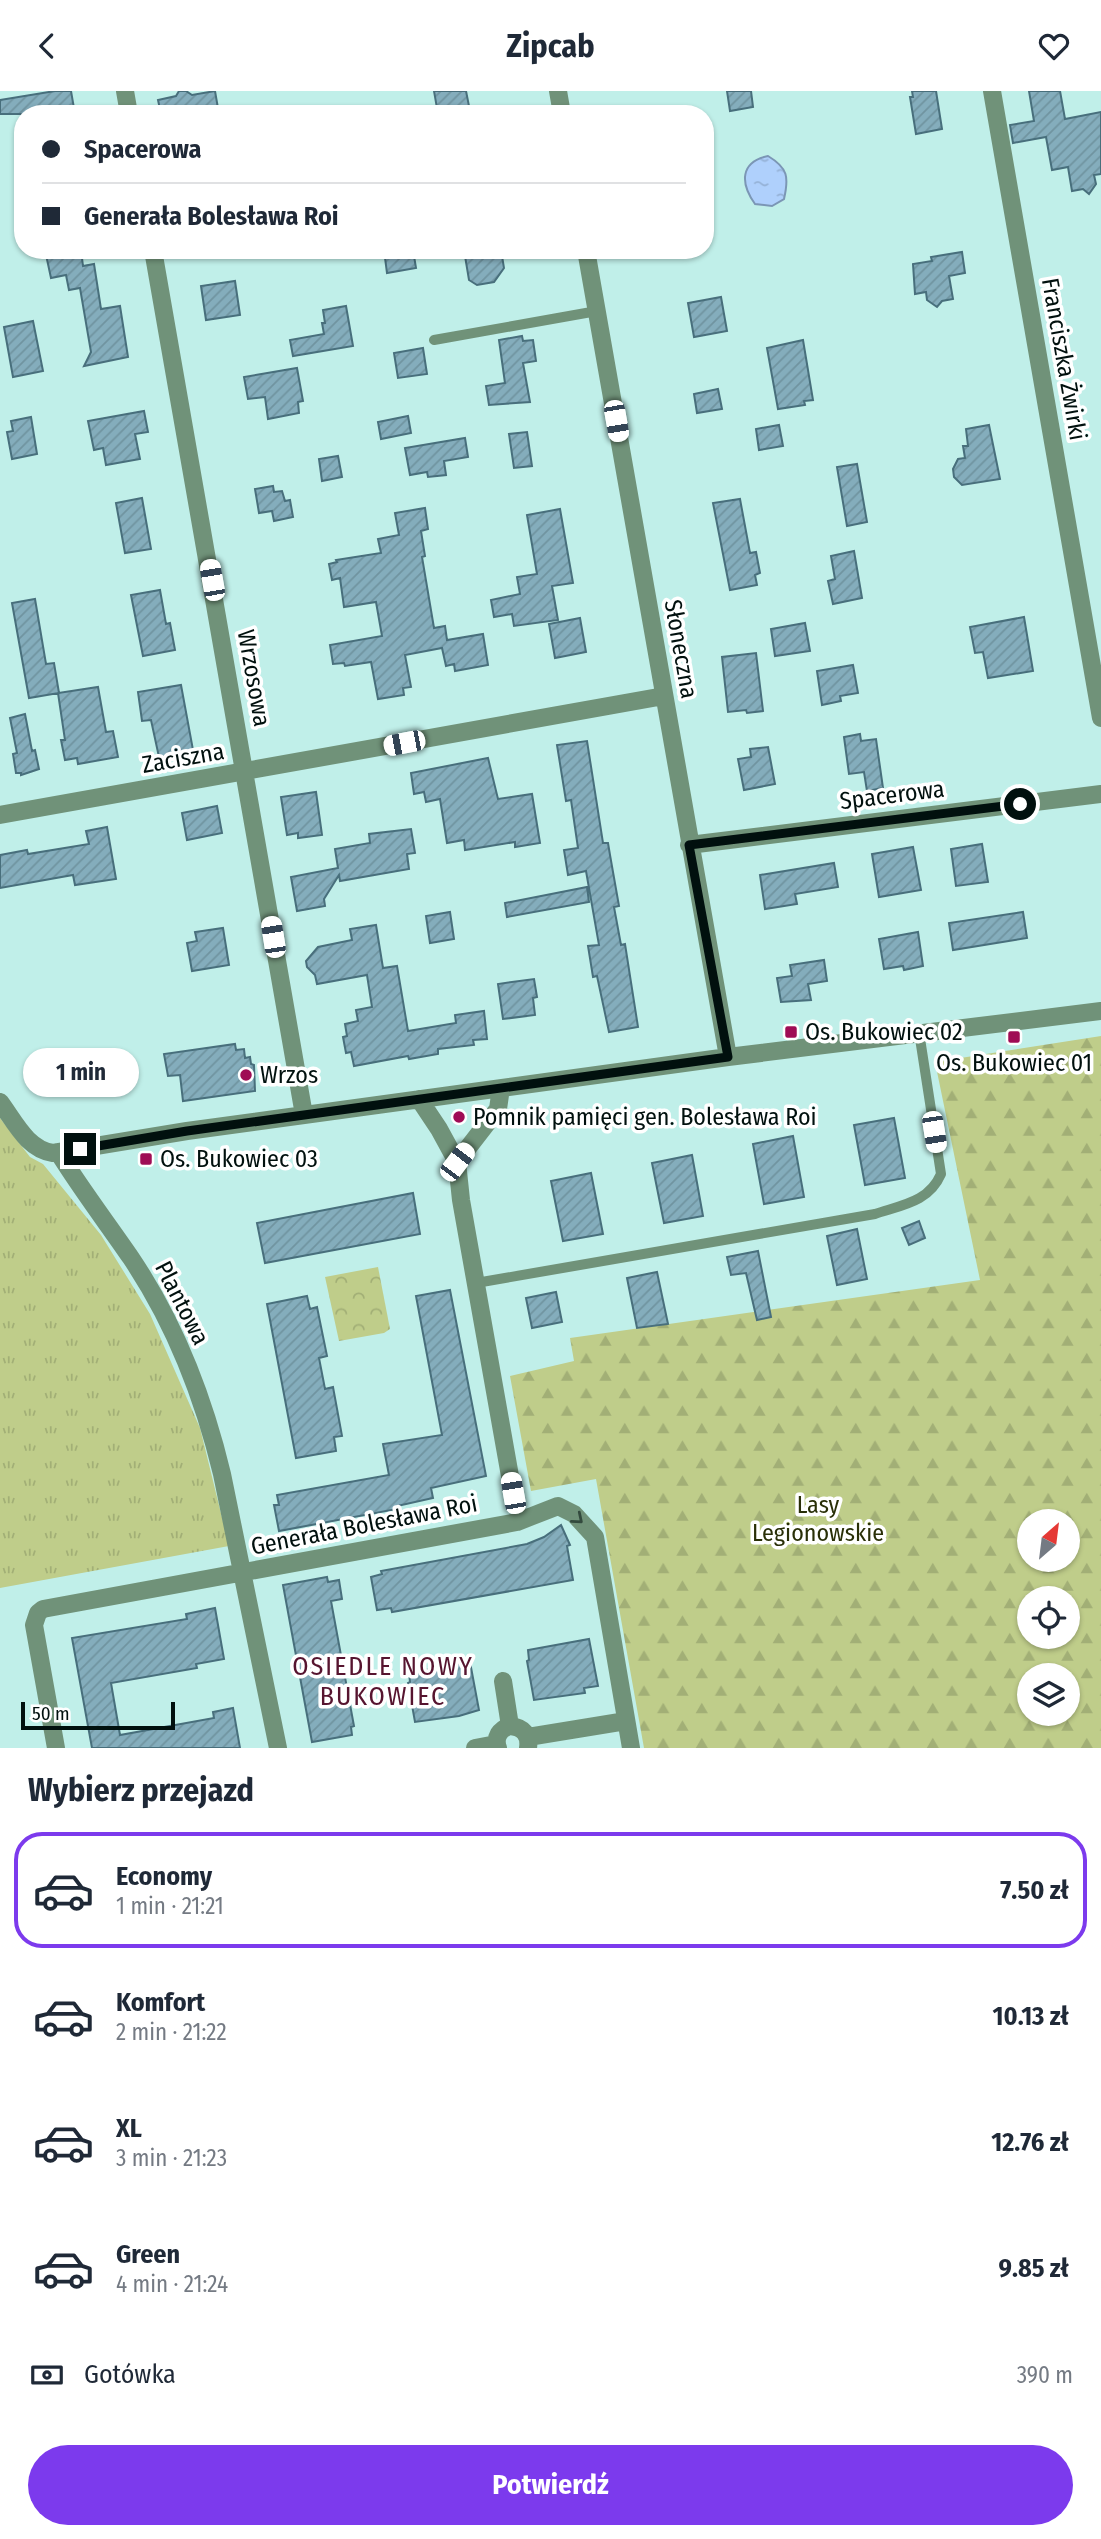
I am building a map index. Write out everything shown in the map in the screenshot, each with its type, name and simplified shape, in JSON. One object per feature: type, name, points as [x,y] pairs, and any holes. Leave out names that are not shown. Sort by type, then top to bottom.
[{"type":"street","name":"Franciszka Żwirki","points":[[992,91],[1101,718]]},
{"type":"street","name":"Wrzosowa","points":[[155,259],[304,1115]]},
{"type":"street","name":"Słoneczna","points":[[588,259],[728,1057]]},
{"type":"street","name":"Zaciszna","points":[[0,815],[664,696]]},
{"type":"street","name":"Spacerowa","points":[[689,845],[1101,794]]},
{"type":"street","points":[[0,1102],[31,1144],[41,1150],[58,1152],[146,1137],[728,1057],[1101,1011]]},
{"type":"street","points":[[457,1162],[498,1109],[501,1088]]},
{"type":"street","points":[[419,1099],[457,1162],[461,1200],[513,1493]]},
{"type":"street","name":"Plantowa","points":[[58,1152],[138,1270],[163,1313],[186,1364],[216,1447],[243,1573]]},
{"type":"street","name":"Generała Bolesława Roi","points":[[278,1748],[243,1573],[517,1522],[558,1506],[574,1514],[596,1537],[631,1748]]},
{"type":"street","points":[[56,1748],[34,1625],[38,1613],[43,1609],[243,1573]]},
{"type":"street","points":[[503,1681],[510,1726]]},
{"type":"street","points":[[475,1748],[497,1746],[500,1732],[510,1726],[523,1730],[528,1743],[626,1721]]},
{"type":"lane","points":[[434,341],[597,311]]},
{"type":"lane","points":[[476,1283],[875,1214],[922,1199],[933,1189],[940,1174],[919,1032]]},
{"type":"green space","name":"Lasy Legionowskie","points":[[1101,1036],[1101,1748],[644,1748],[596,1479],[531,1491],[510,1376],[574,1361],[570,1338],[980,1280],[935,1062]]},
{"type":"green space","points":[[0,1118],[30,1157],[43,1164],[101,1235],[150,1314],[200,1428],[229,1546],[0,1588]]},
{"type":"green space","points":[[378,1267],[390,1329],[384,1333],[339,1341],[325,1277]]},
{"type":"water","points":[[768,156],[780,165],[786,179],[784,199],[772,206],[755,204],[745,181],[745,174],[752,163]]},
{"type":"building","points":[[71,91],[73,105],[14,105],[14,114],[0,114],[0,100]]},
{"type":"building","points":[[179,91],[192,95],[215,91],[217,105],[159,105],[158,100],[176,96]]},
{"type":"building","points":[[434,91],[466,91],[469,105],[436,105]]},
{"type":"building","points":[[727,91],[751,91],[753,107],[730,111]]},
{"type":"building","points":[[912,91],[936,91],[942,129],[916,134],[910,97],[913,97]]},
{"type":"building","points":[[1029,91],[1060,91],[1065,119],[1101,112],[1101,174],[1094,175],[1096,184],[1089,194],[1083,189],[1072,191],[1068,167],[1052,170],[1046,137],[1013,143],[1010,125],[1034,121]]},
{"type":"building","points":[[962,252],[965,273],[949,276],[953,299],[942,301],[937,307],[927,300],[926,292],[915,294],[913,264],[932,261],[931,257]]},
{"type":"building","points":[[47,259],[82,259],[83,266],[94,264],[101,309],[120,306],[128,357],[84,366],[91,352],[80,288],[69,290],[66,275],[51,278]]},
{"type":"building","points":[[385,259],[414,259],[416,268],[387,273]]},
{"type":"building","points":[[466,259],[502,259],[504,268],[494,282],[477,285],[469,280]]},
{"type":"building","points":[[235,281],[240,315],[206,320],[201,286]]},
{"type":"building","points":[[721,297],[727,331],[694,337],[688,303]]},
{"type":"building","points":[[346,306],[353,346],[293,356],[290,340],[324,334],[323,310]]},
{"type":"building","points":[[33,321],[43,371],[13,377],[4,327]]},
{"type":"building","points":[[522,336],[523,341],[533,340],[536,361],[523,363],[530,402],[489,405],[486,386],[505,383],[499,340]]},
{"type":"building","points":[[803,340],[813,400],[804,401],[805,405],[778,409],[767,348]]},
{"type":"building","points":[[423,348],[427,374],[398,378],[394,353]]},
{"type":"building","points":[[297,368],[303,401],[298,402],[299,413],[268,419],[265,397],[248,399],[244,377]]},
{"type":"building","points":[[718,389],[722,409],[697,413],[694,394]]},
{"type":"building","points":[[144,411],[148,432],[135,434],[140,459],[106,465],[103,448],[94,450],[88,421]]},
{"type":"building","points":[[408,416],[411,433],[381,439],[378,422]]},
{"type":"building","points":[[31,417],[37,454],[12,459],[7,432],[13,431],[11,421]]},
{"type":"building","points":[[779,425],[783,446],[759,450],[756,429]]},
{"type":"building","points":[[989,425],[1000,479],[962,485],[954,477],[953,469],[958,459],[965,458],[963,446],[968,446],[966,429]]},
{"type":"building","points":[[527,432],[532,466],[514,468],[509,434]]},
{"type":"building","points":[[465,438],[468,457],[444,461],[446,475],[428,477],[427,472],[410,475],[405,448]]},
{"type":"building","points":[[338,456],[342,477],[322,481],[319,459]]},
{"type":"building","points":[[857,464],[867,522],[847,526],[837,467]]},
{"type":"building","points":[[273,486],[274,492],[282,491],[285,501],[290,500],[293,517],[274,521],[272,511],[259,513],[255,489]]},
{"type":"building","points":[[142,498],[151,549],[125,553],[116,503]]},
{"type":"building","points":[[740,499],[750,553],[756,552],[760,573],[755,575],[757,585],[730,590],[713,503]]},
{"type":"building","points":[[425,508],[428,529],[421,531],[425,556],[422,557],[434,628],[445,626],[447,640],[483,634],[488,665],[455,671],[454,664],[446,666],[442,648],[405,655],[411,687],[403,688],[404,695],[378,699],[371,662],[345,666],[344,663],[333,664],[330,645],[382,636],[376,602],[344,607],[340,578],[332,580],[329,564],[337,562],[336,560],[381,553],[378,539],[399,535],[395,513]]},
{"type":"building","points":[[560,509],[573,583],[552,586],[558,620],[514,626],[512,614],[494,617],[491,600],[520,594],[517,577],[537,574],[527,515]]},
{"type":"building","points":[[854,551],[862,598],[833,604],[828,581],[835,579],[831,556]]},
{"type":"building","points":[[160,590],[166,624],[170,623],[175,650],[143,656],[131,595]]},
{"type":"building","points":[[35,599],[46,664],[54,663],[59,693],[29,698],[12,603]]},
{"type":"building","points":[[1024,617],[1033,671],[988,678],[983,652],[975,653],[970,627]]},
{"type":"building","points":[[580,618],[586,652],[555,658],[549,624]]},
{"type":"building","points":[[805,623],[810,651],[775,656],[771,629]]},
{"type":"building","points":[[756,653],[763,711],[728,712],[722,657]]},
{"type":"building","points":[[853,665],[858,693],[840,696],[841,701],[822,705],[817,671]]},
{"type":"building","points":[[181,685],[193,750],[159,757],[151,720],[142,721],[138,692]]},
{"type":"building","points":[[98,687],[106,732],[113,731],[118,757],[78,764],[77,758],[65,760],[58,693]]},
{"type":"building","points":[[25,714],[32,751],[35,750],[39,769],[21,775],[16,773],[13,754],[17,753],[10,718]]},
{"type":"building","points":[[860,734],[861,741],[876,739],[883,788],[867,791],[864,772],[849,774],[844,737]]},
{"type":"building","points":[[587,741],[603,843],[608,843],[619,906],[614,907],[621,945],[625,944],[638,1027],[609,1032],[597,976],[593,977],[588,946],[599,945],[586,871],[568,875],[564,850],[578,848],[571,800],[566,801],[557,745]]},
{"type":"building","points":[[768,747],[775,784],[744,790],[738,759],[751,757],[750,749]]},
{"type":"building","points":[[488,758],[498,799],[532,794],[540,843],[515,847],[515,842],[465,850],[464,840],[447,843],[440,799],[426,802],[424,792],[414,794],[411,773]]},
{"type":"building","points":[[316,792],[322,835],[298,838],[298,833],[287,835],[281,797]]},
{"type":"building","points":[[217,806],[222,833],[187,840],[182,813]]},
{"type":"building","points":[[107,827],[116,879],[75,885],[73,875],[0,888],[0,855],[27,850],[28,854],[89,844],[86,831]]},
{"type":"building","points":[[411,829],[415,853],[407,854],[409,869],[340,881],[339,875],[324,899],[325,906],[297,911],[291,877],[338,868],[335,849],[370,843],[369,834]]},
{"type":"building","points":[[982,844],[988,882],[956,886],[951,849]]},
{"type":"building","points":[[913,847],[921,890],[879,897],[872,854]]},
{"type":"building","points":[[834,863],[838,887],[795,894],[797,904],[765,909],[760,875]]},
{"type":"building","points":[[587,887],[589,902],[507,917],[505,903]]},
{"type":"building","points":[[450,912],[454,939],[430,943],[426,916]]},
{"type":"building","points":[[1023,912],[1027,938],[953,950],[949,923]]},
{"type":"building","points":[[376,925],[383,968],[397,966],[408,1031],[456,1023],[455,1015],[484,1011],[487,1039],[473,1040],[474,1045],[438,1049],[438,1054],[409,1059],[408,1056],[354,1066],[351,1052],[346,1053],[343,1037],[347,1036],[345,1024],[358,1021],[356,1010],[372,1007],[367,975],[317,984],[306,961],[318,947],[352,940],[350,929]]},
{"type":"building","points":[[223,928],[229,965],[192,971],[187,943],[197,941],[195,932]]},
{"type":"building","points":[[918,932],[923,966],[904,970],[903,966],[884,969],[879,939]]},
{"type":"building","points":[[824,960],[827,981],[808,984],[811,1000],[781,1002],[777,978],[792,976],[790,965]]},
{"type":"building","points":[[534,979],[537,997],[533,998],[535,1015],[503,1019],[498,984]]},
{"type":"building","points":[[235,1044],[236,1050],[244,1049],[245,1058],[250,1057],[251,1064],[254,1065],[255,1091],[183,1101],[180,1075],[168,1076],[164,1054]]},
{"type":"building","points":[[894,1118],[905,1178],[865,1185],[854,1125]]},
{"type":"building","points":[[793,1136],[804,1197],[764,1204],[753,1144]]},
{"type":"building","points":[[692,1155],[703,1216],[664,1223],[652,1163]]},
{"type":"building","points":[[591,1173],[603,1234],[563,1241],[551,1181]]},
{"type":"building","points":[[413,1193],[420,1234],[265,1263],[257,1223]]},
{"type":"building","points":[[919,1221],[925,1238],[909,1245],[902,1228]]},
{"type":"building","points":[[857,1229],[867,1279],[837,1285],[827,1236]]},
{"type":"building","points":[[758,1251],[771,1317],[757,1320],[746,1273],[731,1275],[727,1257]]},
{"type":"building","points":[[657,1272],[668,1324],[637,1328],[627,1278]]},
{"type":"building","points":[[450,1290],[486,1476],[431,1488],[433,1498],[397,1506],[397,1509],[279,1531],[274,1505],[279,1505],[277,1495],[389,1475],[383,1444],[442,1435],[416,1296]]},
{"type":"building","points":[[556,1292],[562,1322],[532,1328],[526,1298]]},
{"type":"building","points":[[307,1296],[310,1309],[317,1307],[327,1356],[319,1358],[325,1389],[333,1387],[342,1436],[334,1437],[336,1451],[296,1458],[267,1304]]},
{"type":"building","points":[[561,1525],[570,1545],[567,1546],[573,1580],[392,1612],[391,1608],[377,1610],[371,1577],[382,1574],[381,1571],[527,1544],[544,1537]]},
{"type":"building","points":[[327,1577],[328,1582],[339,1580],[342,1599],[331,1601],[354,1726],[351,1727],[352,1735],[312,1742],[283,1585]]},
{"type":"building","points":[[215,1608],[224,1659],[196,1664],[197,1668],[111,1683],[120,1735],[214,1718],[213,1712],[233,1708],[240,1748],[92,1748],[72,1638],[187,1619],[186,1614]]},
{"type":"building","points":[[589,1639],[598,1686],[584,1688],[585,1693],[534,1700],[527,1661],[528,1650]]},
{"type":"building","points":[[470,1662],[479,1710],[459,1716],[415,1722],[408,1683],[409,1673]]},
{"type":"place","name":"Os. Bukowiec 02","points":[[791,1032]]},
{"type":"place","name":"Os. Bukowiec 01","points":[[1014,1037]]},
{"type":"place","name":"Wrzos","points":[[246,1075]]},
{"type":"place","name":"Pomnik pamięci gen. Bolesława Roi","points":[[459,1117]]},
{"type":"place","name":"Os. Bukowiec 03","points":[[146,1159]]},
{"type":"district","name":"OSIEDLE NOWY BUKOWIEC","points":[[383,1680]]},
{"type":"route","points":[[80,1149],[187,1131],[728,1057],[689,845],[1020,804]]}]
